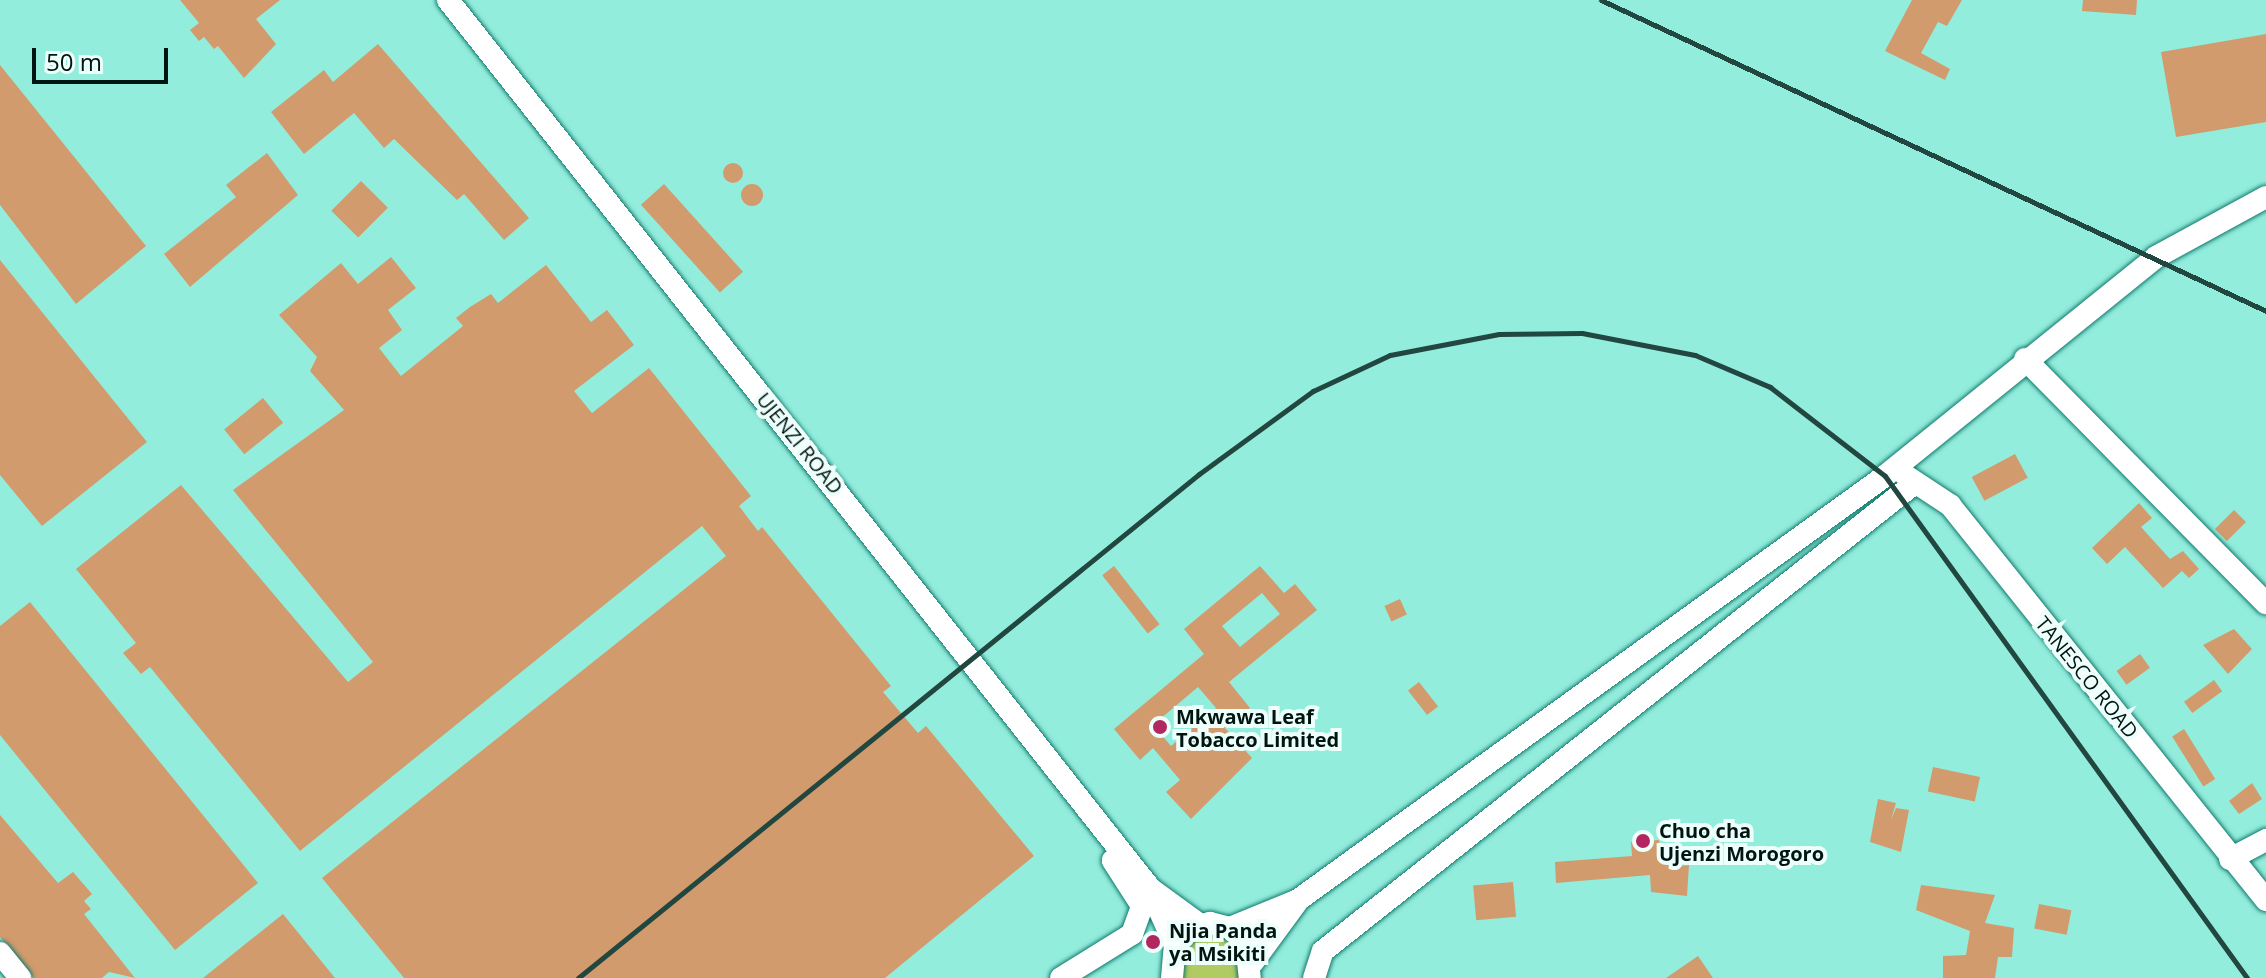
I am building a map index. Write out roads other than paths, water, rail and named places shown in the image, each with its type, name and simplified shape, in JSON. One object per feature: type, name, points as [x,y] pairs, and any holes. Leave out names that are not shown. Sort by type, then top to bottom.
[{"type":"street","name":"UJENZI ROAD","points":[[448,0],[1035,738],[1149,887]]},
{"type":"street","points":[[1149,887],[1200,925],[1230,928],[1298,900],[1895,468],[2025,359],[2156,257],[2266,197]]},
{"type":"street","points":[[2025,359],[2266,603]]},
{"type":"street","name":"TANESCO ROAD","points":[[1895,468],[1950,505],[2230,859],[2266,900]]},
{"type":"street","points":[[1314,978],[1323,951],[1915,483]]},
{"type":"street","points":[[1035,738],[1142,906],[1132,934],[1061,978]]},
{"type":"street","points":[[2230,859],[2266,840]]},
{"type":"street","points":[[1149,887],[1169,967]]},
{"type":"street","points":[[1252,970],[1298,900]]},
{"type":"street","points":[[1169,967],[1200,925]]},
{"type":"street","points":[[1230,928],[1246,942],[1252,970]]},
{"type":"street","points":[[0,953],[20,978]]},
{"type":"railway","points":[[1601,0],[2266,311]]},
{"type":"railway","points":[[578,978],[1199,474],[1313,391],[1390,355],[1499,334],[1582,333],[1695,355],[1770,387],[1885,476],[2247,978]]},
{"type":"place","name":"Mkwawa Leaf Tobacco Limited","points":[[1160,727]]},
{"type":"place","name":"Chuo cha Ujenzi Morogoro","points":[[1643,841]]},
{"type":"place","name":"Njia Panda ya Msikiti","points":[[1153,942]]}]
